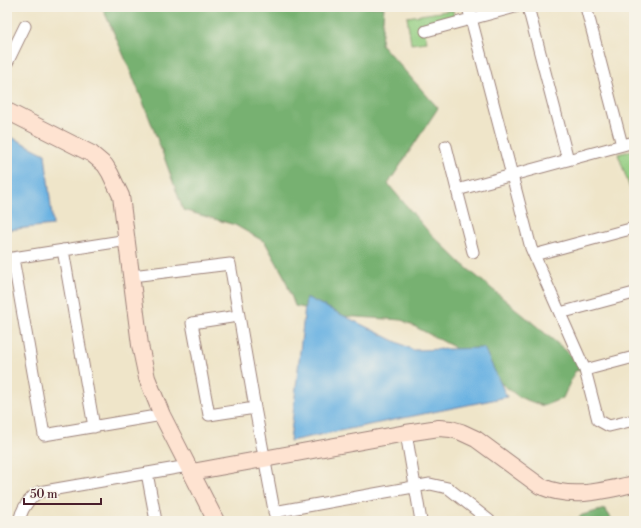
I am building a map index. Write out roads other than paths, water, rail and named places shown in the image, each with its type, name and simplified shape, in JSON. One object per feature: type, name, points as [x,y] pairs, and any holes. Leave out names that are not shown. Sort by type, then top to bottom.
[{"type":"street","points":[[468,7],[534,255],[585,370],[598,420],[609,426],[632,422]]},
{"type":"street","points":[[426,31],[515,7]]},
{"type":"street","points":[[528,7],[568,160]]},
{"type":"street","points":[[586,7],[622,145]]},
{"type":"street","points":[[7,63],[25,26]]},
{"type":"street","points":[[7,111],[83,148],[105,165],[115,181],[121,196],[143,363],[147,378],[162,414],[216,521]]},
{"type":"street","points":[[457,190],[634,142]]},
{"type":"street","points":[[446,146],[473,252]]},
{"type":"street","points":[[534,255],[634,228]]},
{"type":"street","points":[[128,240],[13,258],[44,435],[162,414]]},
{"type":"street","points":[[63,250],[94,427]]},
{"type":"street","points":[[132,276],[230,264],[238,316],[275,516],[430,484],[448,488],[490,521]]},
{"type":"street","points":[[560,313],[634,293]]},
{"type":"street","points":[[238,316],[192,323],[209,415],[255,408]]},
{"type":"street","points":[[585,370],[634,357]]},
{"type":"street","points":[[20,521],[21,513],[25,505],[31,497],[39,492],[147,473],[265,459],[406,432],[439,428],[451,429],[476,439],[540,486],[561,493],[588,493],[634,484]]},
{"type":"street","points":[[406,432],[421,521]]},
{"type":"street","points":[[147,473],[156,521]]},
{"type":"water","points":[[7,135],[45,154],[53,225],[7,230]]},
{"type":"water","points":[[306,297],[413,350],[484,348],[507,397],[290,441]]}]
